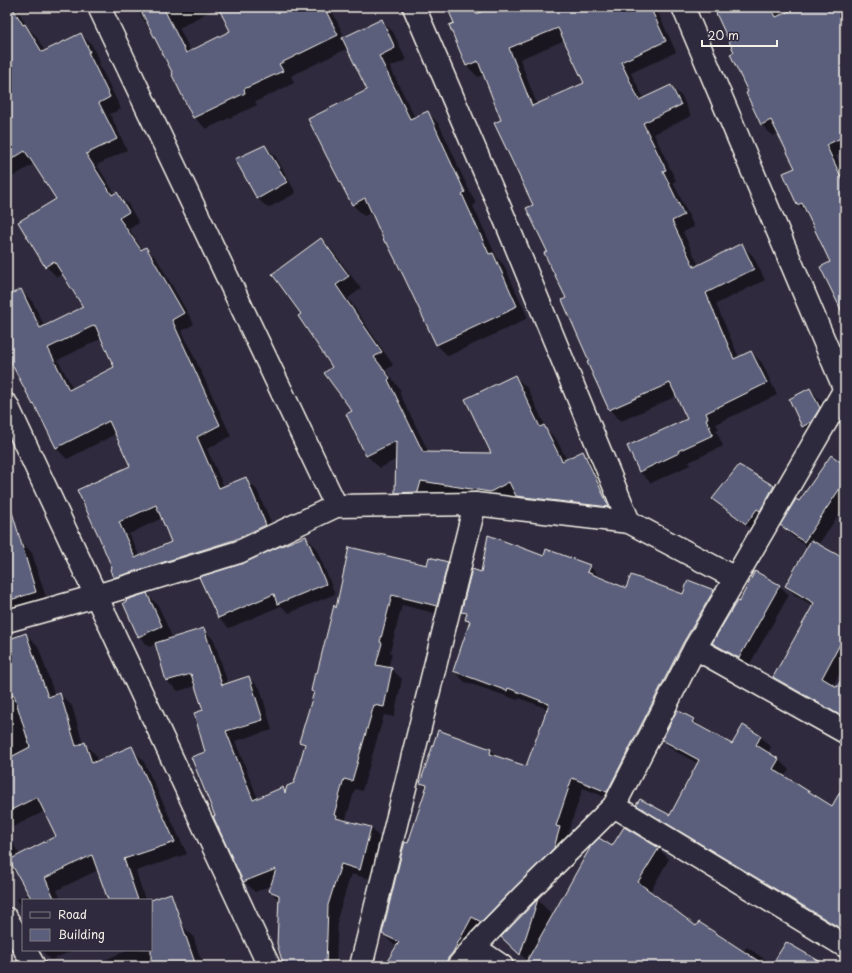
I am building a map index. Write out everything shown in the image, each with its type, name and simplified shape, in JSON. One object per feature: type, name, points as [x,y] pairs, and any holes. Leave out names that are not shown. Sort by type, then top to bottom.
[{"type":"street","points":[[99,7],[336,506]]},
{"type":"street","points":[[414,7],[503,215],[629,522]]},
{"type":"street","points":[[458,966],[522,897],[614,806],[695,648],[845,390],[683,7]]},
{"type":"street","points":[[7,405],[269,966]]},
{"type":"street","points":[[361,966],[475,504]]},
{"type":"street","points":[[7,621],[96,596],[239,552],[336,506],[475,504],[629,522],[735,578]]},
{"type":"street","points":[[695,648],[845,732]]},
{"type":"street","points":[[614,806],[845,946]]},
{"type":"street","points":[[7,918],[22,944]]},
{"type":"street","points":[[474,947],[502,966]]},
{"type":"street","points":[[26,951],[34,966]]},
{"type":"building","points":[[7,7],[12,7],[23,25],[25,24],[42,52],[81,33],[90,52],[88,52],[110,97],[99,103],[117,139],[86,154],[112,195],[117,192],[129,212],[119,218],[141,250],[146,247],[184,313],[172,320],[220,425],[197,437],[219,488],[246,477],[266,525],[234,540],[113,578],[110,569],[112,568],[77,490],[130,466],[109,421],[56,448],[7,355],[7,296],[21,289],[40,328],[83,307],[54,261],[45,267],[18,222],[56,199],[25,151],[7,162]],"holes":[[[95,325],[114,367],[69,390],[48,348]],[[156,505],[171,542],[135,558],[119,522]]]},
{"type":"building","points":[[139,7],[163,7],[186,53],[230,31],[218,7],[324,7],[338,35],[279,64],[283,71],[244,89],[245,93],[193,118],[172,75],[173,74]]},
{"type":"building","points":[[447,7],[473,7],[476,14],[492,7],[650,7],[666,41],[621,62],[639,100],[671,85],[681,105],[643,123],[666,170],[663,171],[684,215],[672,221],[694,267],[742,243],[754,269],[706,293],[734,359],[751,351],[767,383],[706,413],[708,418],[706,419],[713,435],[678,451],[679,453],[639,472],[627,446],[687,419],[670,383],[609,410],[587,362],[589,361],[562,300],[566,298],[544,253],[547,251],[526,208],[533,205],[494,123],[501,120],[478,61],[466,66],[449,25],[454,23]],"holes":[[[558,28],[584,83],[532,106],[509,48]]]},
{"type":"building","points":[[713,7],[771,7],[776,17],[799,7],[845,7],[845,136],[826,145],[845,185],[845,318],[820,267],[830,262],[802,203],[797,205],[783,173],[795,168],[771,120],[761,125],[746,93],[748,92],[730,54],[734,52]]},
{"type":"building","points":[[382,19],[395,48],[379,56],[410,119],[428,111],[465,192],[462,194],[489,254],[493,253],[517,306],[436,345],[387,243],[385,243],[365,198],[352,205],[308,119],[367,90],[342,38]]},
{"type":"building","points":[[265,145],[287,182],[257,199],[235,159]]},
{"type":"building","points":[[321,238],[349,276],[336,285],[382,352],[374,357],[390,378],[388,380],[423,452],[491,453],[465,399],[515,375],[540,427],[544,425],[562,461],[583,451],[609,507],[516,496],[509,482],[490,492],[421,481],[418,492],[395,493],[396,441],[366,456],[346,414],[352,411],[324,373],[332,367],[298,316],[301,314],[272,274]]},
{"type":"building","points":[[810,388],[820,408],[811,422],[802,427],[789,399]]},
{"type":"building","points":[[831,455],[845,465],[845,481],[804,542],[780,525],[796,499],[799,501]]},
{"type":"building","points":[[739,465],[774,486],[760,511],[757,509],[746,524],[712,499]]},
{"type":"building","points":[[12,512],[36,592],[7,601],[7,513]]},
{"type":"building","points":[[488,535],[544,556],[546,549],[590,565],[587,572],[626,588],[631,575],[683,594],[688,580],[714,590],[683,643],[607,792],[572,778],[556,826],[560,827],[554,848],[481,922],[472,917],[453,952],[448,958],[446,966],[384,966],[399,942],[382,934],[405,842],[408,843],[427,785],[420,783],[438,730],[491,749],[490,754],[526,766],[549,704],[508,688],[507,691],[453,671],[470,621],[465,620],[467,613],[461,612],[472,569],[481,572]]},
{"type":"building","points":[[306,536],[326,584],[277,604],[274,594],[218,618],[199,577],[244,563]]},
{"type":"building","points":[[811,540],[845,559],[845,635],[822,678],[837,687],[845,673],[845,718],[773,677],[814,603],[785,586]]},
{"type":"building","points":[[349,547],[427,565],[429,557],[448,562],[437,606],[392,595],[380,642],[382,643],[376,665],[392,668],[384,707],[374,705],[352,781],[344,779],[334,815],[337,816],[336,818],[371,827],[360,870],[341,864],[328,905],[326,966],[283,964],[277,944],[279,895],[269,891],[276,869],[243,882],[213,816],[215,816],[191,757],[205,752],[194,713],[203,710],[191,674],[166,681],[155,643],[204,628],[222,685],[249,676],[263,720],[226,731],[253,800],[283,787],[285,793],[287,786],[294,783],[305,744],[299,742],[314,692],[311,691],[315,672],[317,673],[334,605],[336,608]]},
{"type":"building","points":[[755,571],[780,585],[739,658],[712,643],[737,601],[739,602]]},
{"type":"building","points":[[147,593],[162,626],[138,637],[123,603],[127,601],[126,600]]},
{"type":"building","points":[[26,633],[48,697],[60,693],[76,746],[85,742],[92,763],[132,746],[175,842],[124,859],[138,899],[108,899],[92,855],[45,878],[55,899],[31,899],[9,860],[56,836],[37,797],[7,812],[7,759],[30,747],[14,695],[7,697],[7,640]]},
{"type":"building","points":[[677,710],[694,719],[692,722],[732,744],[743,725],[761,736],[756,745],[779,759],[773,769],[832,806],[845,783],[845,931],[636,805],[640,799],[670,815],[699,760],[662,740]]},
{"type":"building","points":[[624,827],[659,848],[638,882],[696,926],[699,922],[766,966],[524,966],[591,846],[599,838],[612,846]]},
{"type":"building","points":[[171,893],[196,966],[151,966],[152,900]]},
{"type":"building","points":[[538,899],[520,955],[501,937]]},
{"type":"building","points":[[786,942],[828,966],[771,966]]}]
